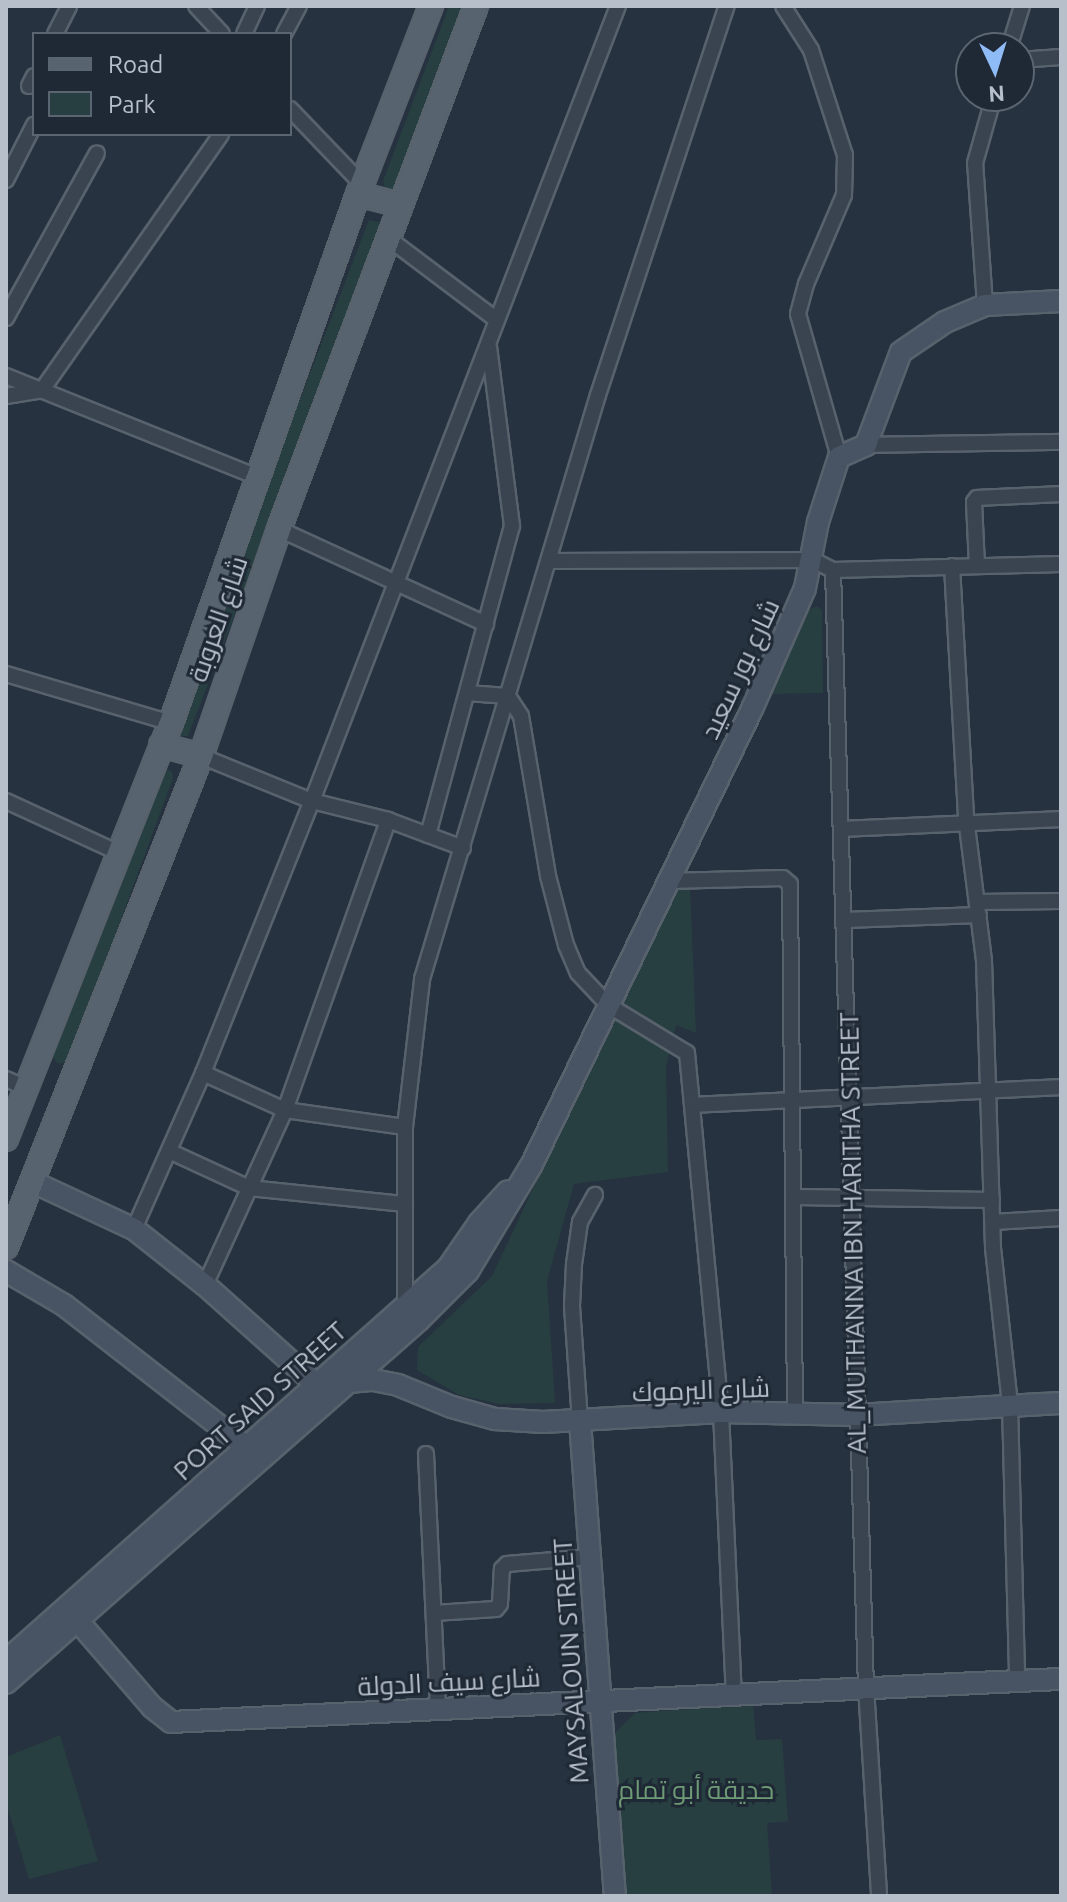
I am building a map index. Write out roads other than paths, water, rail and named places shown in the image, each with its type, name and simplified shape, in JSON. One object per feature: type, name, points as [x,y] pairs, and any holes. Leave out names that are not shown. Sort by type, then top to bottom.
[{"type":"main road","name":"شارع العروبة","points":[[6,1139],[16,1083],[119,853],[171,723],[360,189],[431,6]]},
{"type":"main road","name":"شارع العروبة","points":[[6,1247],[201,756],[279,529],[476,6]]},
{"type":"main road","points":[[360,189],[400,205]]},
{"type":"main road","points":[[839,457],[866,445],[901,352],[945,322],[985,305],[1061,301]]},
{"type":"main road","name":"شارع بور سعيد","points":[[532,1164],[752,709],[805,588],[813,560],[818,522],[839,457]]},
{"type":"main road","points":[[161,745],[201,756]]},
{"type":"main road","points":[[6,1683],[349,1382],[468,1271],[532,1164]]},
{"type":"main road","name":"PORT SAID STREET","points":[[6,1661],[448,1268],[479,1223],[532,1164]]},
{"type":"main road","points":[[33,1182],[134,1229],[205,1285],[318,1386]]},
{"type":"main road","points":[[6,1271],[64,1305],[248,1448]]},
{"type":"main road","name":"شارع اليرموك","points":[[349,1382],[373,1380],[398,1385],[452,1407],[495,1419],[580,1421],[721,1412],[857,1415],[1061,1403]]},
{"type":"main road","name":"MAYSALOUN STREET","points":[[580,1421],[615,1896]]},
{"type":"main road","name":"شارع سيف الدولة","points":[[77,1620],[152,1707],[171,1722],[1061,1679]]},
{"type":"street","points":[[56,32],[69,6]]},
{"type":"street","points":[[245,32],[257,6]]},
{"type":"street","points":[[285,32],[299,6]]},
{"type":"street","points":[[134,1229],[203,1073],[312,801],[618,6]]},
{"type":"street","points":[[405,1305],[405,1127],[422,979],[598,395],[727,6]]},
{"type":"street","points":[[783,6],[811,50],[845,155],[844,195],[806,284],[798,314],[839,457]]},
{"type":"street","points":[[1014,32],[1022,6]]},
{"type":"street","points":[[203,9],[220,32]]},
{"type":"street","points":[[1035,59],[1061,57]]},
{"type":"street","points":[[292,111],[360,189]]},
{"type":"street","points":[[985,305],[975,163],[989,112]]},
{"type":"street","points":[[6,180],[32,129]]},
{"type":"street","points":[[6,396],[42,390],[220,136]]},
{"type":"street","points":[[6,318],[97,153]]},
{"type":"street","points":[[388,238],[497,320]]},
{"type":"street","points":[[428,835],[512,526],[488,343]]},
{"type":"street","points":[[6,376],[257,477]]},
{"type":"street","points":[[866,445],[1061,442]]},
{"type":"street","points":[[977,566],[974,502],[977,498],[1061,494]]},
{"type":"street","points":[[279,529],[486,624]]},
{"type":"street","points":[[549,561],[813,560],[833,570],[1061,564]]},
{"type":"street","points":[[952,566],[967,824],[978,909],[993,1222],[1010,1405],[1017,1680]]},
{"type":"street","name":"AL_MUTHANNA IBN HARITHA STREET","points":[[833,570],[866,1687],[879,1896]]},
{"type":"street","points":[[6,674],[171,723]]},
{"type":"street","points":[[467,693],[508,696]]},
{"type":"street","points":[[508,696],[524,724],[541,841],[566,945],[578,973],[608,1005],[687,1053],[721,1412],[734,1693]]},
{"type":"street","points":[[201,756],[312,801],[388,820],[463,848]]},
{"type":"street","points":[[6,801],[119,853]]},
{"type":"street","points":[[842,829],[1061,819]]},
{"type":"street","points":[[205,1285],[285,1110],[388,820]]},
{"type":"street","points":[[668,881],[783,878],[790,884],[795,1414]]},
{"type":"street","points":[[845,920],[1061,901]]},
{"type":"street","points":[[203,1073],[285,1110],[405,1127]]},
{"type":"street","points":[[693,1105],[848,1100],[1061,1087]]},
{"type":"street","points":[[169,1151],[249,1188],[405,1204]]},
{"type":"street","points":[[580,1421],[573,1275],[580,1222],[595,1195]]},
{"type":"street","points":[[795,1197],[992,1200]]},
{"type":"street","points":[[993,1222],[1061,1218]]},
{"type":"street","points":[[426,1454],[438,1709]]},
{"type":"street","points":[[434,1613],[496,1609],[500,1604],[502,1569],[507,1564],[590,1557]]},
{"type":"park label","name":"حديقة أبو تمام","points":[[696,1790]]}]
